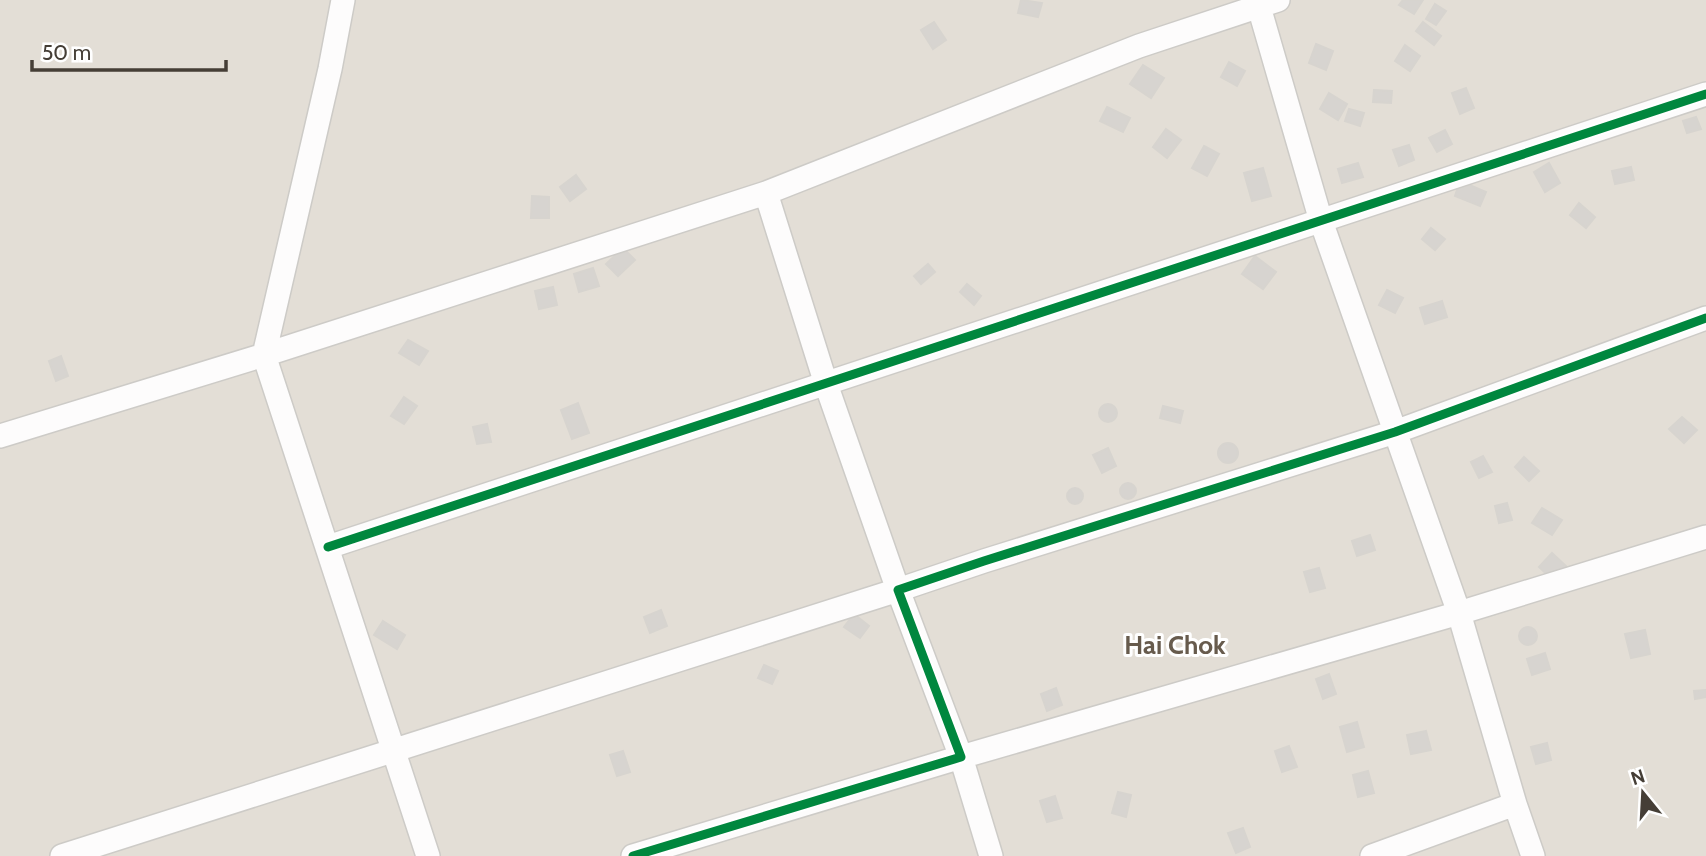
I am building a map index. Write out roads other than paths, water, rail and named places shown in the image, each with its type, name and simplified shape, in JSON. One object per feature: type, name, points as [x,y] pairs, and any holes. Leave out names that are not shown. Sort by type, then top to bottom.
[{"type":"street","points":[[345,1],[264,355],[428,856]]},
{"type":"street","points":[[0,436],[264,355],[766,193],[1126,51],[1265,2],[1321,221],[1459,613],[1533,856]]},
{"type":"street","points":[[328,547],[1706,94]]},
{"type":"street","points":[[766,193],[826,384],[898,590],[961,757],[991,856]]},
{"type":"street","points":[[62,856],[1395,432],[1706,318]]},
{"type":"street","points":[[633,856],[961,757],[1459,613],[1706,537]]},
{"type":"street","points":[[1372,856],[1515,804]]},
{"type":"district","name":"Hai Chok","points":[[1175,645]]}]
